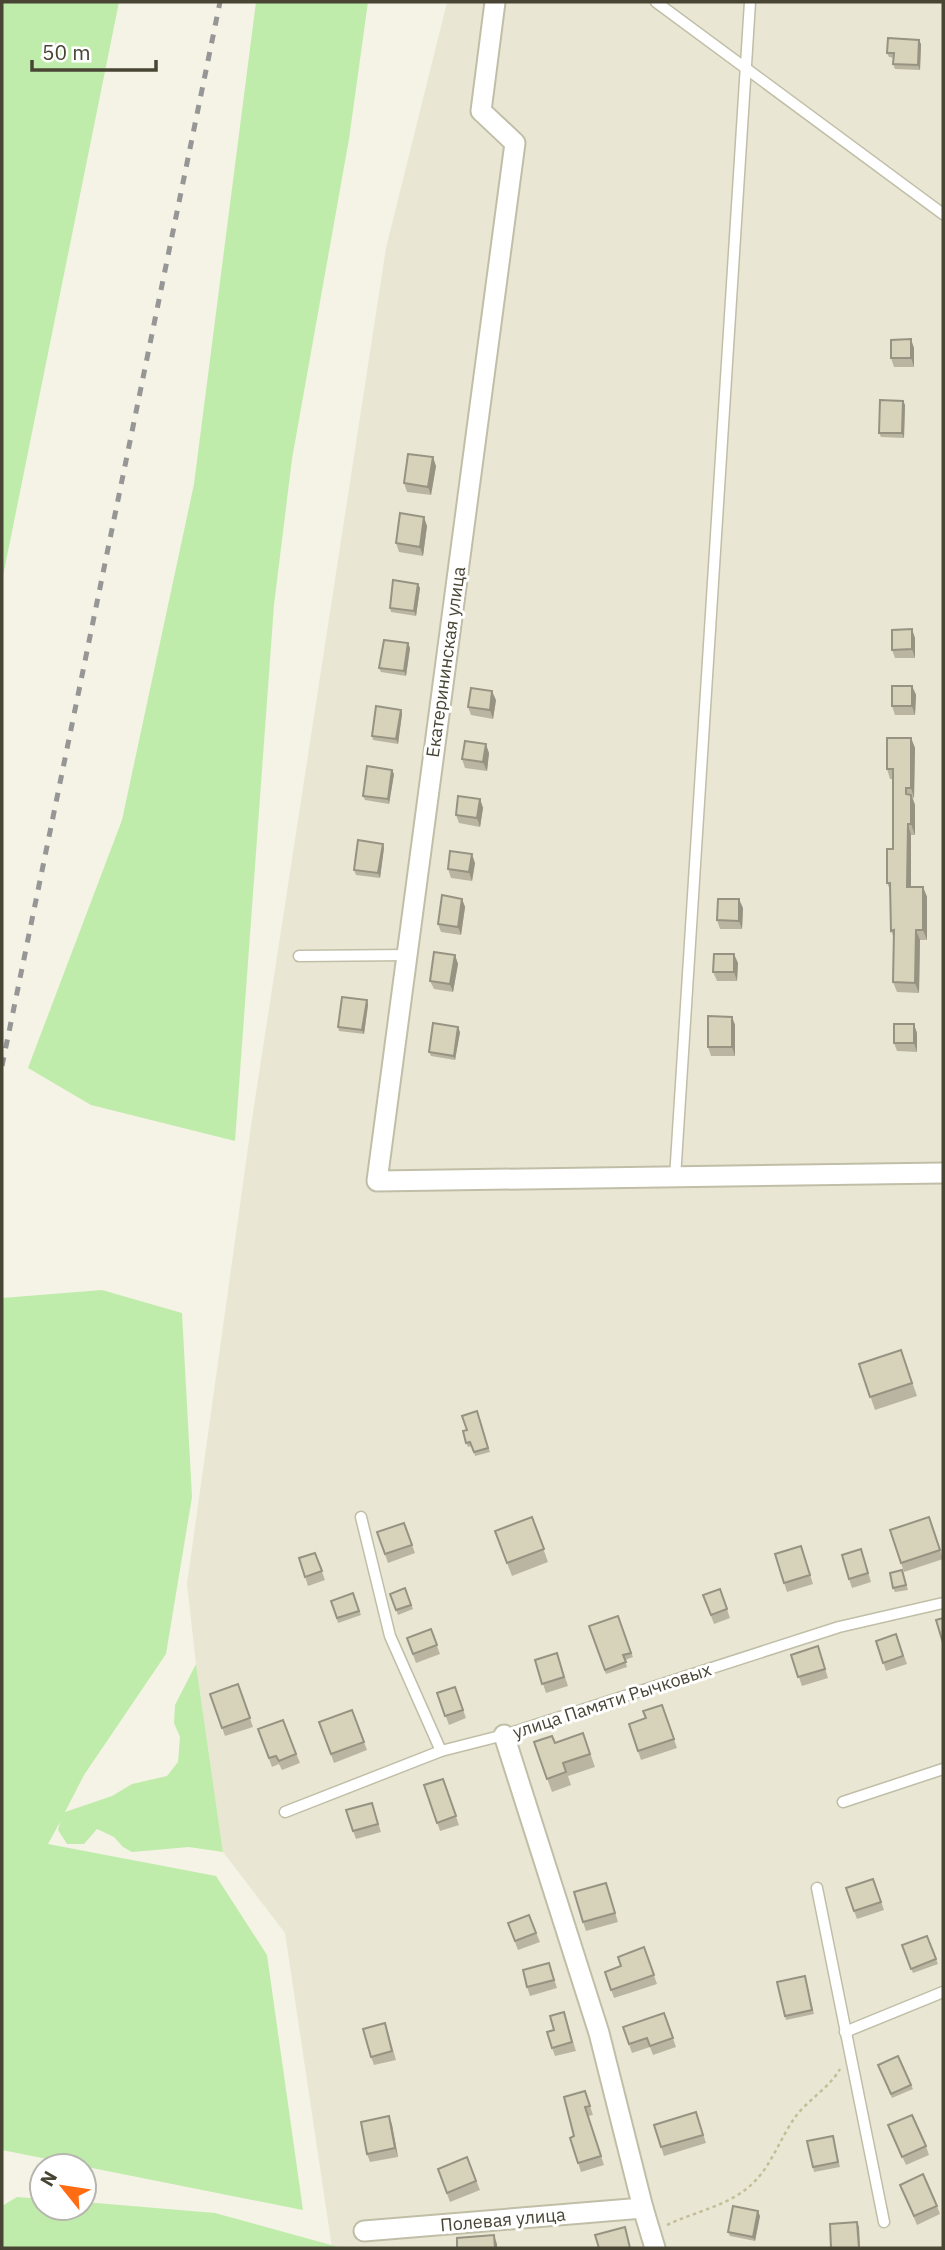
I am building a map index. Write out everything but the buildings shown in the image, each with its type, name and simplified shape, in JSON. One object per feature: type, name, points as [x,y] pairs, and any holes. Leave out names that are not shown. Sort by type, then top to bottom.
[{"type":"street","name":"Екатерининская улица","points":[[495,2],[481,111],[515,143],[377,1181],[675,1178]]},
{"type":"street","points":[[675,1178],[943,1173]]},
{"type":"street","points":[[504,1735],[599,2033],[643,2208],[659,2242]]},
{"type":"street","name":"Полевая улица","points":[[364,2231],[643,2208]]},
{"type":"lane","points":[[656,2],[943,214]]},
{"type":"lane","points":[[675,1178],[750,2]]},
{"type":"lane","points":[[299,956],[407,955]]},
{"type":"lane","points":[[361,1517],[390,1636],[441,1751]]},
{"type":"lane","name":"улица Памяти Рычковых","points":[[285,1812],[441,1751],[504,1735],[839,1627],[943,1603]]},
{"type":"lane","points":[[843,1802],[943,1769]]},
{"type":"lane","points":[[817,1888],[884,2222]]},
{"type":"lane","points":[[845,2032],[943,1992]]},
{"type":"path","points":[[659,2242],[667,2224],[720,2204],[753,2184],[782,2143],[795,2117],[835,2078],[844,2062]]},
{"type":"shaded area","points":[[447,2],[943,2],[943,2248],[332,2248],[285,1933],[223,1852],[187,1584],[252,1119],[386,248]]},
{"type":"green space","points":[[2,2],[119,2],[2,581]]},
{"type":"green space","points":[[256,2],[368,2],[349,139],[292,459],[274,605],[235,1141],[91,1105],[28,1068],[122,820],[194,484]]},
{"type":"green space","points":[[102,1290],[182,1313],[192,1497],[166,1654],[84,1775],[65,1812],[112,1796],[132,1784],[167,1776],[178,1762],[180,1737],[174,1723],[175,1705],[196,1664],[223,1852],[189,1847],[132,1852],[114,1837],[97,1829],[84,1844],[67,1844],[58,1830],[60,1822],[48,1844],[216,1876],[267,1955],[303,2210],[98,2169],[98,2152],[28,2152],[28,2155],[2,2150],[2,1298]]},
{"type":"green space","points":[[17,2197],[28,2198],[28,2222],[98,2222],[98,2203],[215,2213],[342,2248],[2,2248],[2,2206]]},
{"type":"railway","points":[[2,1066],[220,2]]}]
